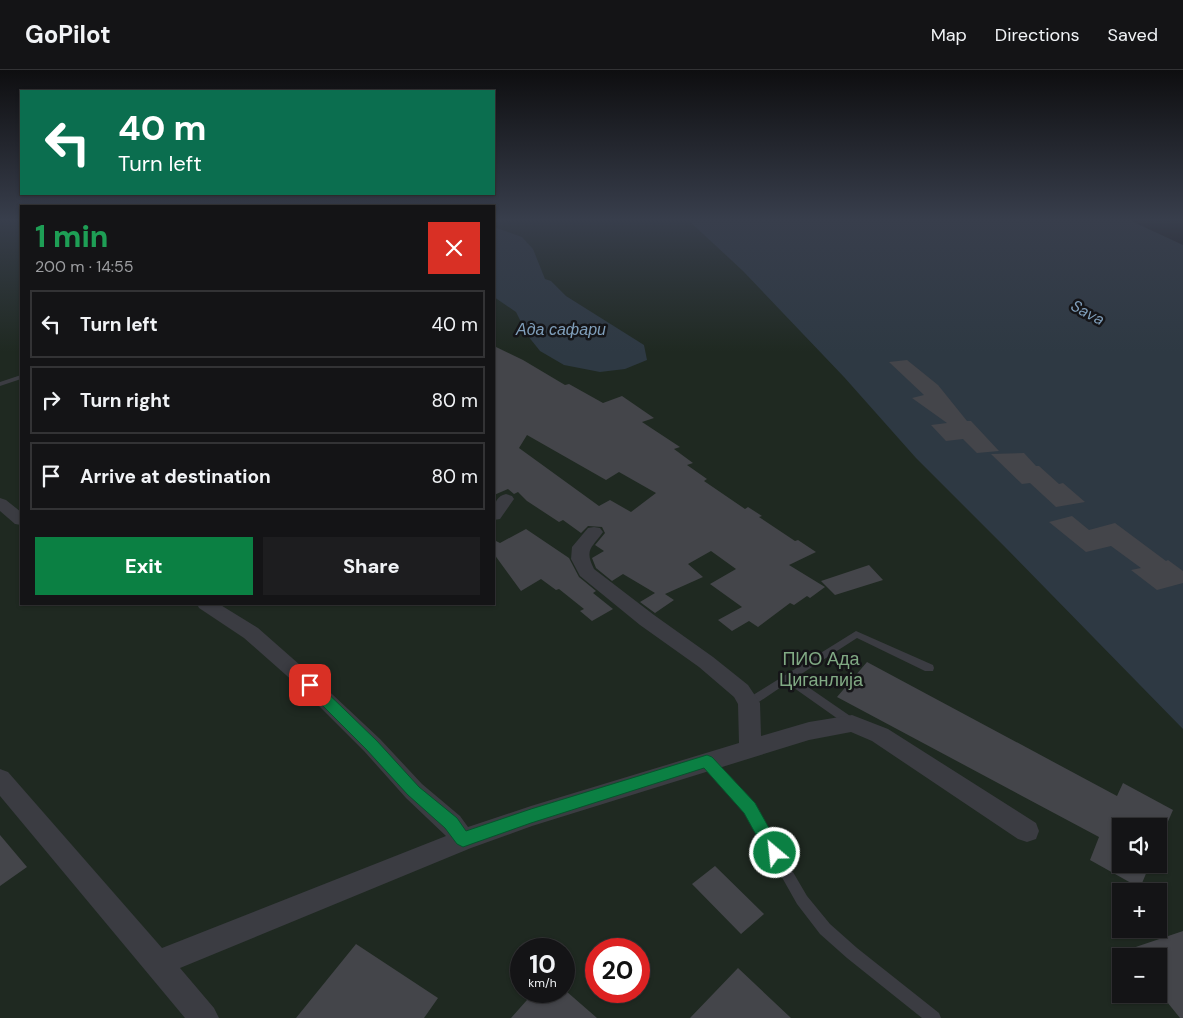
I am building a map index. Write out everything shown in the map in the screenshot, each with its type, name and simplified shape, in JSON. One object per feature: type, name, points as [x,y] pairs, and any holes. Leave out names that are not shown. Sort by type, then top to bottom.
[{"type":"street","points":[[495,514],[506,498]]},
{"type":"street","points":[[0,503],[20,519]]},
{"type":"street","points":[[594,532],[581,547],[580,559],[586,572],[647,620],[706,662],[741,691],[749,703],[750,748]]},
{"type":"street","points":[[208,605],[251,633],[310,685],[372,745],[414,791],[451,823],[463,840]]},
{"type":"street","points":[[157,964],[463,840],[531,816],[750,748],[809,731],[852,723],[880,735],[1027,831]]},
{"type":"street","points":[[0,779],[204,1018]]},
{"type":"lane","points":[[0,384],[20,376]]},
{"type":"lane","points":[[749,703],[856,634],[929,668]]},
{"type":"lane","points":[[787,678],[852,723]]},
{"type":"lane","points":[[707,761],[749,808],[802,900],[825,928],[852,953],[934,1018]]},
{"type":"green space","name":"ПИО Ада Циганлија","points":[[0,263],[20,263],[20,605],[495,605],[495,263],[822,263],[1183,517],[1183,1018],[0,1018]]},
{"type":"water","name":"Ада сафари","points":[[495,263],[539,263],[545,279],[551,281],[566,296],[644,345],[647,360],[625,369],[600,372],[564,365],[540,351],[528,336],[516,312],[495,298]]},
{"type":"water","name":"Sava","points":[[735,263],[1183,263],[1183,729],[916,458],[844,377]]},
{"type":"building","points":[[495,346],[523,360],[565,385],[569,384],[603,403],[622,396],[654,418],[642,422],[680,447],[674,449],[693,463],[687,465],[707,479],[704,481],[745,509],[748,507],[762,516],[759,517],[795,541],[798,540],[816,552],[789,565],[825,587],[810,598],[807,596],[794,605],[790,603],[758,627],[749,621],[732,631],[718,620],[742,607],[710,584],[736,569],[711,551],[688,564],[703,577],[665,594],[674,600],[655,613],[640,602],[655,593],[623,574],[612,581],[596,568],[592,558],[604,551],[595,545],[605,533],[602,527],[588,526],[581,533],[563,520],[559,522],[527,501],[518,492],[514,494],[508,489],[495,495]],"holes":[[[527,435],[606,480],[619,472],[656,493],[631,512],[610,500],[599,506],[519,448]]]},
{"type":"building","points":[[907,360],[938,385],[967,421],[971,421],[999,451],[977,453],[963,439],[946,441],[931,425],[947,423],[912,398],[924,395],[889,362]]},
{"type":"building","points":[[1024,453],[1036,466],[1039,466],[1059,484],[1063,483],[1085,502],[1056,507],[1030,483],[1022,484],[991,454]]},
{"type":"building","points":[[1072,516],[1089,530],[1115,523],[1166,561],[1168,560],[1183,571],[1183,583],[1157,590],[1131,570],[1141,568],[1111,546],[1086,552],[1049,522]]},
{"type":"building","points":[[526,529],[569,558],[579,577],[596,591],[593,593],[613,609],[592,621],[580,611],[584,609],[559,589],[556,590],[541,579],[521,591],[495,555],[495,540],[500,543]]},
{"type":"building","points":[[869,565],[883,580],[835,595],[821,581]]},
{"type":"building","points":[[867,662],[1117,796],[1123,783],[1173,810],[1167,824],[1167,818],[1112,818],[1112,872],[1090,860],[1099,837],[837,697]]},
{"type":"building","points":[[0,835],[27,867],[0,886]]},
{"type":"building","points":[[715,866],[764,914],[741,934],[692,884]]},
{"type":"building","points":[[1113,873],[1146,873],[1142,883],[1131,883]]},
{"type":"building","points":[[1183,931],[1183,1018],[1180,1018],[1167,1002],[1167,948],[1133,948],[1167,938]]},
{"type":"building","points":[[356,944],[438,998],[424,1018],[296,1018]]},
{"type":"building","points":[[738,968],[791,1018],[690,1018]]},
{"type":"building","points":[[575,999],[597,1018],[511,1018],[524,1003],[575,1003]]},
{"type":"route","points":[[310,685],[372,745],[414,791],[451,823],[463,840],[531,816],[707,761],[749,808],[775,853]]}]
